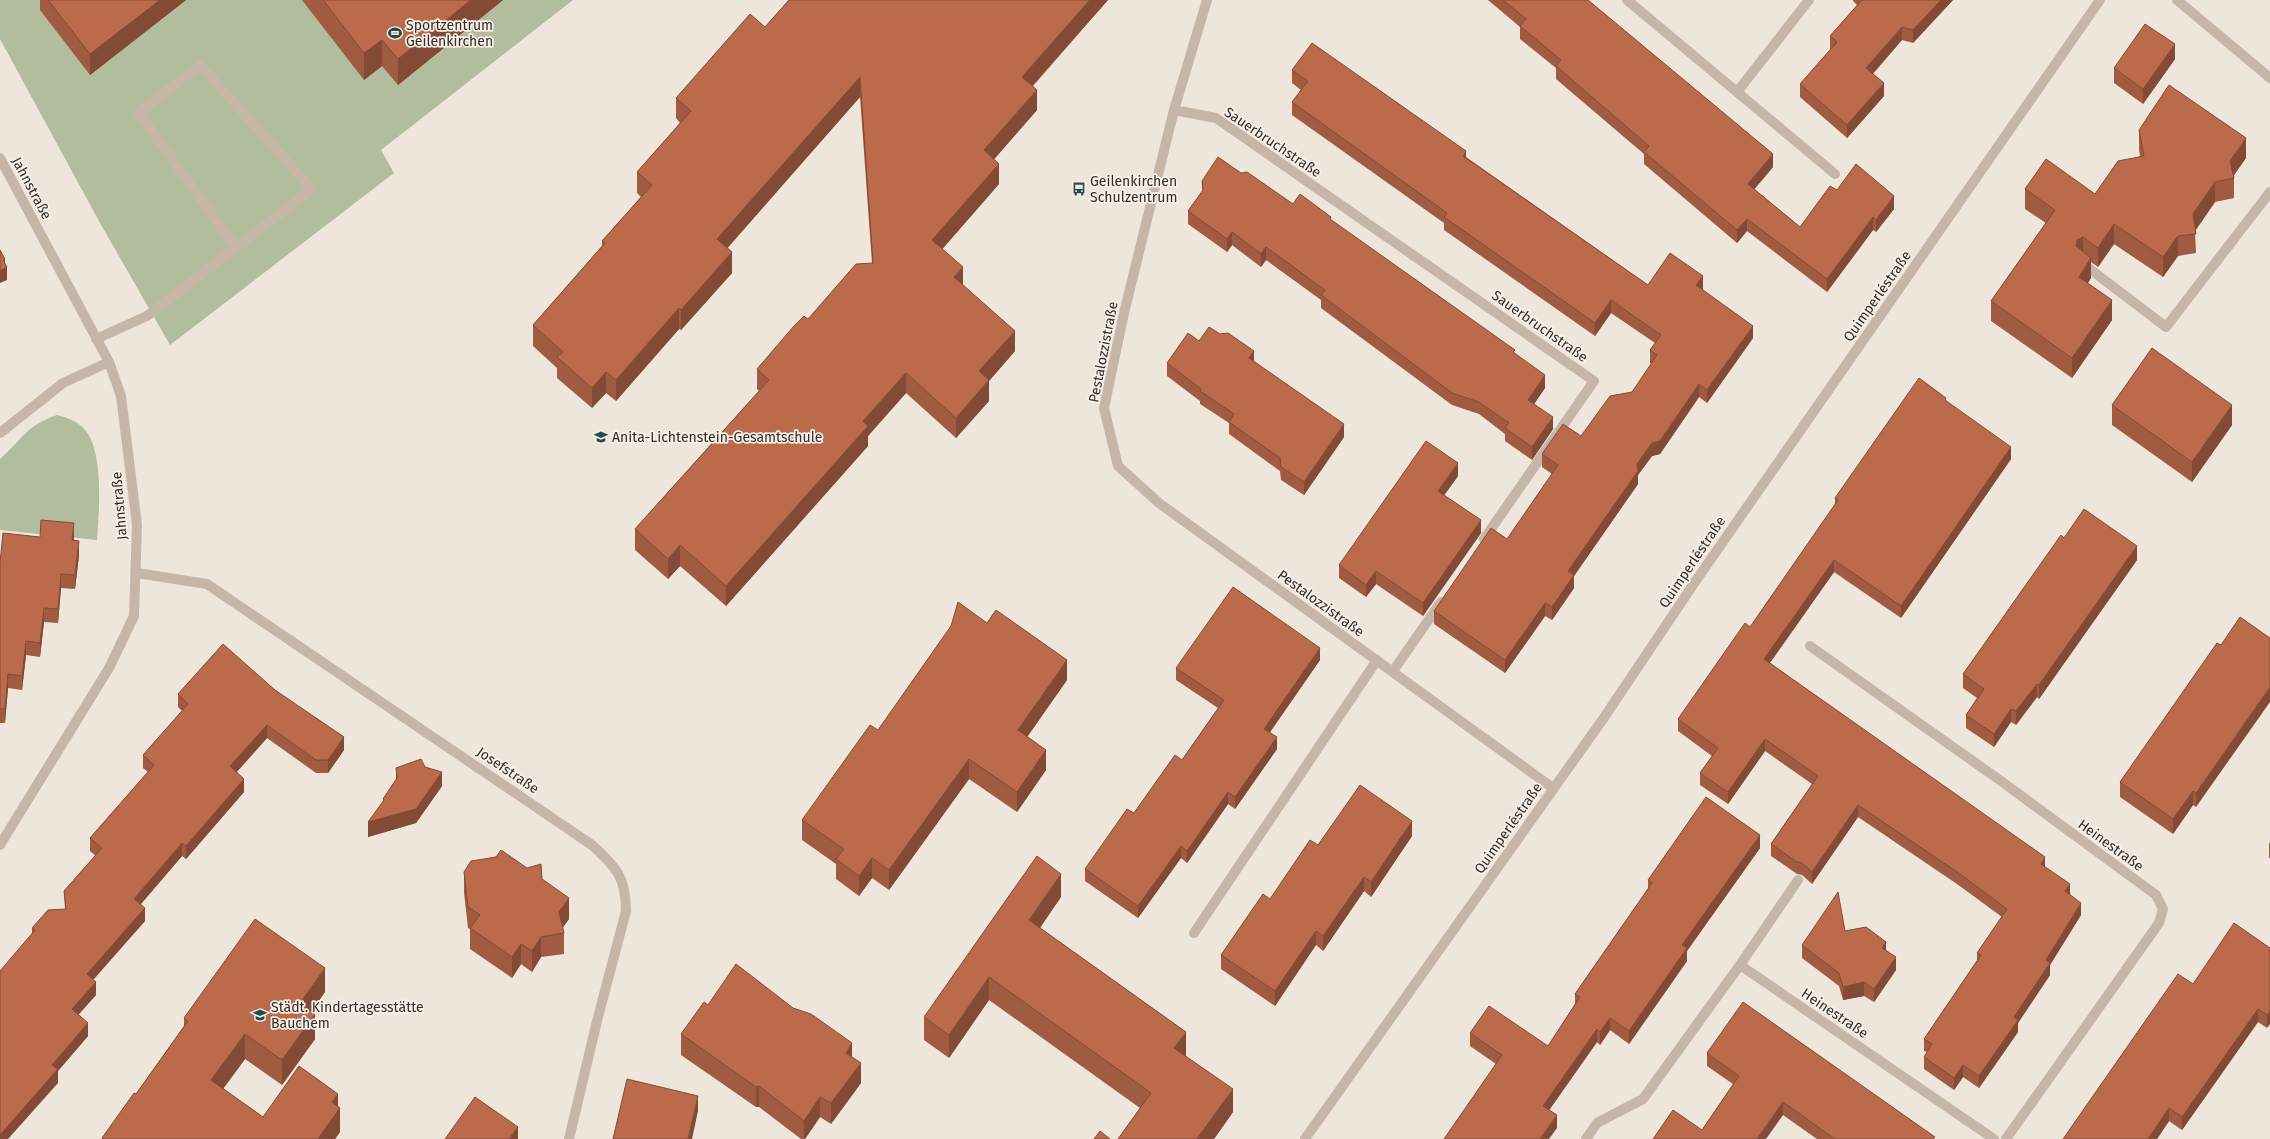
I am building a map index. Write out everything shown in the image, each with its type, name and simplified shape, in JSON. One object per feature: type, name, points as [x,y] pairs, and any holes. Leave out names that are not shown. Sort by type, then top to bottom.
[{"type":"street","name":"Pestalozzistraße","points":[[1207,0],[1174,110],[1124,313],[1104,408],[1118,466],[1159,503],[1554,788]]},
{"type":"street","points":[[1626,0],[1835,174]]},
{"type":"street","points":[[1737,92],[1809,0]]},
{"type":"street","name":"Quimperléstraße","points":[[1305,1139],[1603,719],[1701,573],[2100,0]]},
{"type":"street","points":[[2177,0],[2270,78]]},
{"type":"street","points":[[96,340],[148,316],[236,248],[312,189],[200,65],[139,113],[236,248]]},
{"type":"street","name":"Sauerbruchstraße","points":[[1174,110],[1216,118],[1594,381],[1479,546]]},
{"type":"street","name":"Jahnstraße","points":[[0,158],[109,362],[122,404],[137,525],[137,573],[134,616],[111,664],[0,845]]},
{"type":"street","points":[[2082,263],[2166,327],[2270,192]]},
{"type":"street","points":[[0,434],[63,383],[109,362]]},
{"type":"street","name":"Josefstraße","points":[[137,573],[207,584],[592,845],[613,864],[623,880],[626,893],[626,910],[597,1021],[569,1139]]},
{"type":"street","points":[[1393,671],[1448,591]]},
{"type":"street","name":"Heinestraße","points":[[1810,646],[2001,781],[2156,895],[2163,908],[2159,923],[2006,1139]]},
{"type":"street","points":[[1194,933],[1377,660]]},
{"type":"street","points":[[1586,1139],[1597,1124],[1643,1099],[1740,965],[1798,880]]},
{"type":"street","name":"Heinestraße","points":[[1740,965],[1994,1139]]},
{"type":"green space","points":[[0,0],[573,0],[381,150],[394,173],[170,345],[100,223],[0,39]]},
{"type":"green space","points":[[57,415],[76,422],[86,431],[92,441],[96,454],[99,484],[97,540],[0,530],[0,459],[31,428],[46,419]]},
{"type":"building","points":[[48,0],[160,0],[90,54]]},
{"type":"building","points":[[323,0],[471,0],[398,59],[382,40],[364,53]]},
{"type":"building","points":[[789,0],[1090,0],[1022,77],[1037,90],[984,150],[999,164],[932,240],[963,267],[954,277],[1015,331],[979,371],[989,380],[956,418],[906,373],[863,421],[868,426],[726,586],[680,545],[668,559],[635,529],[769,380],[757,369],[794,326],[804,316],[808,319],[856,264],[873,263],[860,77],[717,239],[732,252],[681,310],[679,308],[616,380],[606,372],[592,388],[557,357],[563,352],[533,325],[605,243],[602,241],[652,185],[637,172],[691,111],[676,98],[750,14],[765,27]]},
{"type":"building","points":[[1503,0],[1588,0],[1773,154],[1748,184],[1800,227],[1830,186],[1837,190],[1856,164],[1894,196],[1876,220],[1873,217],[1827,279],[1747,219],[1737,230],[1644,152],[1649,146],[1556,66],[1561,60],[1520,26],[1526,19]]},
{"type":"building","points":[[1862,0],[1941,0],[1913,30],[1902,27],[1866,68],[1884,83],[1847,125],[1800,84],[1837,42],[1830,36]]},
{"type":"building","points":[[2145,24],[2175,44],[2143,89],[2114,68]]},
{"type":"building","points":[[1312,43],[1466,151],[1463,156],[1648,285],[1670,253],[1703,276],[1696,285],[1753,326],[1707,390],[1699,384],[1660,441],[1652,443],[1637,464],[1638,471],[1568,571],[1574,575],[1552,607],[1545,603],[1505,660],[1434,611],[1491,528],[1507,539],[1558,465],[1542,454],[1563,424],[1581,436],[1610,396],[1632,392],[1657,355],[1650,350],[1661,335],[1611,300],[1595,323],[1444,217],[1447,213],[1292,102],[1308,81],[1292,70]]},
{"type":"building","points":[[2169,85],[2246,138],[2230,161],[2234,178],[2215,182],[2193,214],[2196,234],[2178,236],[2163,257],[2114,224],[2098,248],[2083,237],[2077,240],[2076,246],[2091,258],[2079,277],[2112,300],[2072,358],[1991,301],[2055,210],[2025,189],[2046,159],[2095,194],[2118,161],[2144,156],[2139,130]]},
{"type":"building","points":[[1218,157],[1241,173],[1247,172],[1293,204],[1300,194],[1331,217],[1330,219],[1515,350],[1513,352],[1545,375],[1528,400],[1553,417],[1532,447],[1505,428],[1509,423],[1479,402],[1452,393],[1321,295],[1325,290],[1266,247],[1261,254],[1232,232],[1227,239],[1188,211],[1203,190],[1202,181]]},
{"type":"building","points":[[0,250],[7,267],[0,271]]},
{"type":"building","points":[[1209,327],[1220,334],[1228,333],[1254,351],[1249,358],[1344,424],[1304,482],[1281,467],[1280,458],[1229,422],[1234,414],[1200,391],[1201,389],[1167,363],[1188,333],[1199,341]]},
{"type":"building","points":[[2152,348],[2232,405],[2192,462],[2112,405]]},
{"type":"building","points":[[1919,378],[1946,398],[1945,400],[2011,447],[1901,606],[1834,560],[1764,659],[2045,857],[2041,864],[2070,884],[2065,891],[2081,903],[2046,960],[2050,963],[2014,1017],[2018,1020],[1979,1076],[1963,1065],[1954,1078],[1924,1057],[1932,1044],[1924,1039],[1981,955],[1977,953],[2007,909],[1957,872],[1858,805],[1812,872],[1802,863],[1797,862],[1771,844],[1818,776],[1765,739],[1728,792],[1700,773],[1718,748],[1678,719],[1745,623],[1750,627],[1838,500],[1835,498]]},
{"type":"building","points":[[1426,441],[1458,463],[1438,491],[1481,520],[1423,603],[1376,571],[1366,585],[1339,565]]},
{"type":"building","points":[[2084,509],[2137,546],[2039,685],[2037,684],[2016,711],[2011,709],[1994,734],[1966,715],[1984,689],[1963,674],[2061,535],[2064,538]]},
{"type":"building","points":[[41,520],[74,523],[72,540],[79,541],[75,575],[61,574],[58,609],[44,608],[40,643],[26,641],[22,676],[8,674],[5,709],[0,709],[0,563],[3,533],[40,537]]},
{"type":"building","points":[[1233,587],[1320,648],[1264,729],[1277,737],[1235,797],[1228,792],[1187,851],[1181,846],[1138,906],[1085,869],[1127,809],[1134,813],[1175,755],[1182,760],[1224,700],[1176,668]]},
{"type":"building","points":[[958,602],[987,623],[996,610],[1067,660],[1018,730],[1046,750],[1017,792],[969,759],[889,870],[872,858],[859,876],[836,859],[844,849],[802,820],[870,725],[878,730],[951,626]]},
{"type":"building","points":[[2240,617],[2270,638],[2270,687],[2196,793],[2193,791],[2173,819],[2120,782],[2217,643],[2221,645]]},
{"type":"building","points":[[223,644],[275,690],[344,737],[328,760],[316,760],[267,725],[230,766],[244,779],[186,846],[182,843],[134,899],[145,908],[87,974],[96,982],[72,1009],[88,1023],[52,1065],[58,1069],[0,1135],[0,971],[35,930],[32,928],[48,910],[66,909],[64,891],[102,848],[90,838],[154,765],[143,755],[188,704],[178,694]]},
{"type":"building","points":[[421,759],[425,767],[442,772],[416,809],[368,822],[384,800],[383,799],[397,778],[396,768]]},
{"type":"building","points":[[1360,785],[1412,821],[1371,882],[1364,877],[1323,936],[1316,931],[1275,991],[1221,955],[1263,894],[1270,899],[1310,840],[1318,845]]},
{"type":"building","points":[[1706,797],[1760,835],[1682,945],[1687,948],[1629,1031],[1610,1018],[1600,1032],[1597,1029],[1543,1106],[1557,1115],[1540,1139],[1444,1139],[1502,1055],[1470,1033],[1489,1006],[1548,1046],[1580,997],[1575,994],[1652,883],[1648,880]]},
{"type":"building","points":[[501,850],[527,868],[541,864],[542,879],[569,898],[559,912],[564,933],[541,937],[532,951],[521,944],[512,957],[470,928],[480,915],[468,907],[464,872],[471,861],[496,857]]},
{"type":"building","points":[[1037,856],[1061,874],[1029,920],[1186,1032],[1174,1048],[1233,1089],[1197,1139],[1118,1139],[1151,1093],[989,977],[949,1035],[924,1017]]},
{"type":"building","points":[[1838,892],[1845,931],[1866,927],[1886,942],[1882,948],[1896,957],[1874,989],[1864,982],[1843,987],[1839,973],[1802,945]]},
{"type":"building","name":"Städt. Kindertagesstätte Bauchem","points":[[255,919],[325,968],[300,1003],[315,1014],[282,1060],[245,1034],[211,1080],[263,1117],[299,1066],[338,1094],[332,1102],[340,1108],[318,1139],[102,1138],[134,1093],[136,1094],[188,1021],[184,1018]]},
{"type":"building","points":[[2234,923],[2270,948],[2270,1011],[2267,1015],[2258,1009],[2182,1117],[2169,1108],[2148,1139],[2063,1139],[2178,974],[2193,984]]},
{"type":"building","points":[[736,964],[793,1008],[811,1014],[852,1043],[846,1053],[861,1063],[831,1103],[820,1097],[804,1121],[759,1086],[756,1087],[681,1034],[704,1002],[708,1005]]},
{"type":"building","points":[[1743,1002],[1935,1137],[1933,1139],[1835,1139],[1783,1102],[1757,1139],[1653,1139],[1673,1110],[1702,1130],[1739,1076],[1707,1053]]},
{"type":"building","points":[[627,1079],[698,1096],[688,1139],[613,1139]]},
{"type":"building","points":[[475,1097],[518,1127],[509,1139],[445,1139]]},
{"type":"building","points":[[1100,1131],[1110,1139],[1094,1139]]},
{"type":"place","name":"Sportzentrum Geilenkirchen","points":[[395,33]]},
{"type":"place","name":"Geilenkirchen Schulzentrum","points":[[1079,189]]},
{"type":"place","name":"Anita-Lichtenstein-Gesamtschule","points":[[601,437]]},
{"type":"place","name":"Städt. Kindertagesstätte Bauchem","points":[[260,1015]]}]
